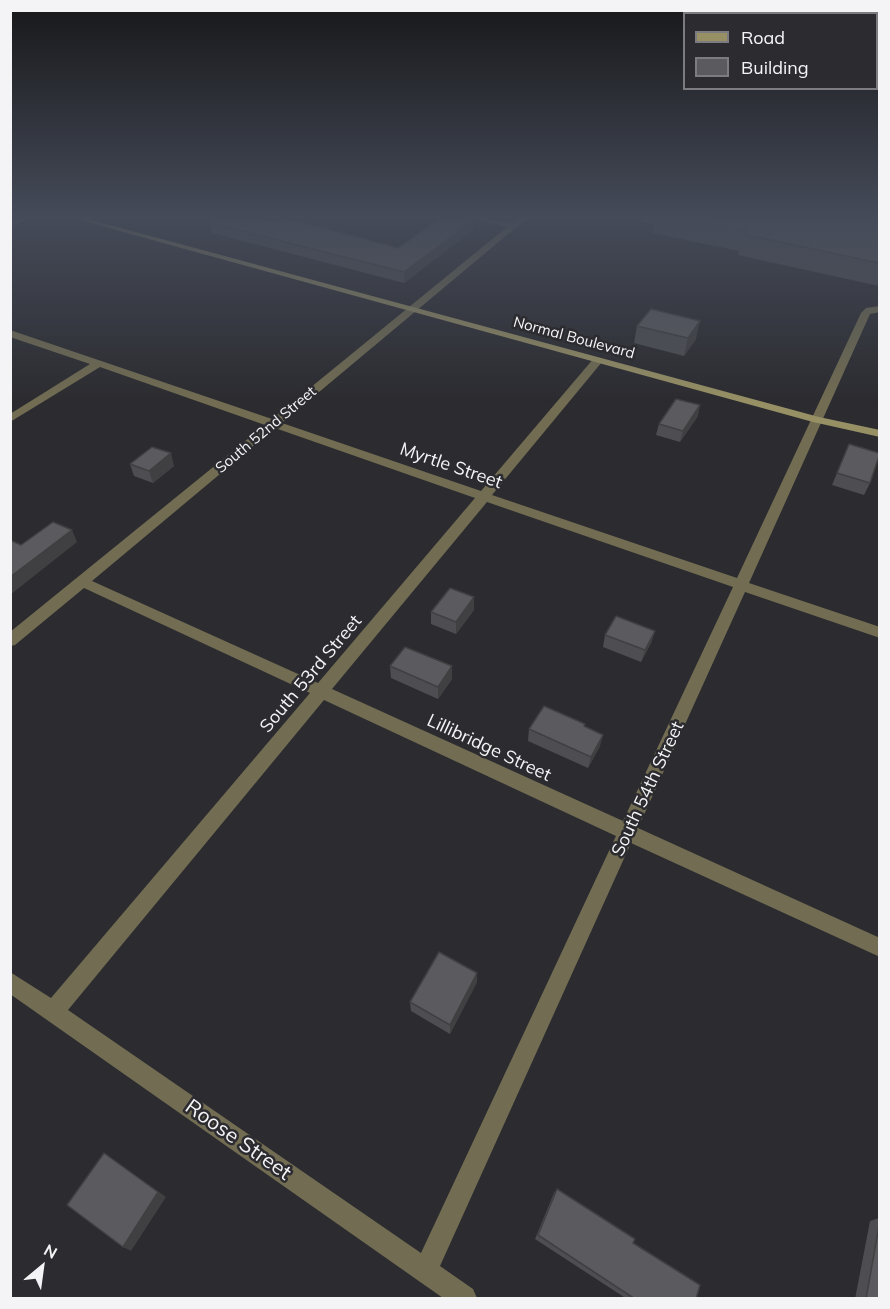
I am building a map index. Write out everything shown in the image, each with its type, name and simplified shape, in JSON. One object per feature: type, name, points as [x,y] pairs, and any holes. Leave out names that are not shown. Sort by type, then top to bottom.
[{"type":"main road","name":"Normal Boulevard","points":[[305,280],[817,420],[879,434]]},
{"type":"main road","name":"Normal Boulevard","points":[[817,420],[879,441]]},
{"type":"street","name":"South 52nd Street","points":[[10,641],[446,280]]},
{"type":"street","name":"South 54th Street","points":[[425,1271],[866,314],[876,309]]},
{"type":"street","name":"Myrtle Street","points":[[10,333],[879,633]]},
{"type":"street","name":"South 53rd Street","points":[[53,1012],[598,360]]},
{"type":"street","points":[[10,419],[98,364]]},
{"type":"street","name":"Lillibridge Street","points":[[83,582],[879,948]]},
{"type":"street","name":"Roose Street","points":[[10,982],[465,1299]]},
{"type":"building","points":[[651,309],[700,321],[688,338],[637,326]]},
{"type":"building","points":[[676,399],[700,405],[683,431],[659,424]]},
{"type":"building","points":[[849,444],[879,453],[870,483],[837,473]]},
{"type":"building","points":[[152,447],[171,453],[149,471],[130,464]]},
{"type":"building","points":[[53,522],[72,530],[10,577],[10,540],[21,545]]},
{"type":"building","points":[[450,588],[474,597],[456,622],[431,612]]},
{"type":"building","points":[[616,616],[655,631],[645,650],[605,635]]},
{"type":"building","points":[[405,647],[452,666],[438,687],[390,666]]},
{"type":"building","points":[[544,706],[585,724],[584,726],[603,735],[591,757],[529,729]]},
{"type":"building","points":[[439,952],[477,973],[450,1025],[410,1002]]},
{"type":"building","points":[[104,1153],[158,1192],[123,1247],[67,1205]]},
{"type":"building","points":[[557,1189],[635,1239],[633,1243],[700,1285],[696,1299],[635,1299],[538,1235]]},
{"type":"building","points":[[879,1226],[879,1299],[866,1299]]}]
